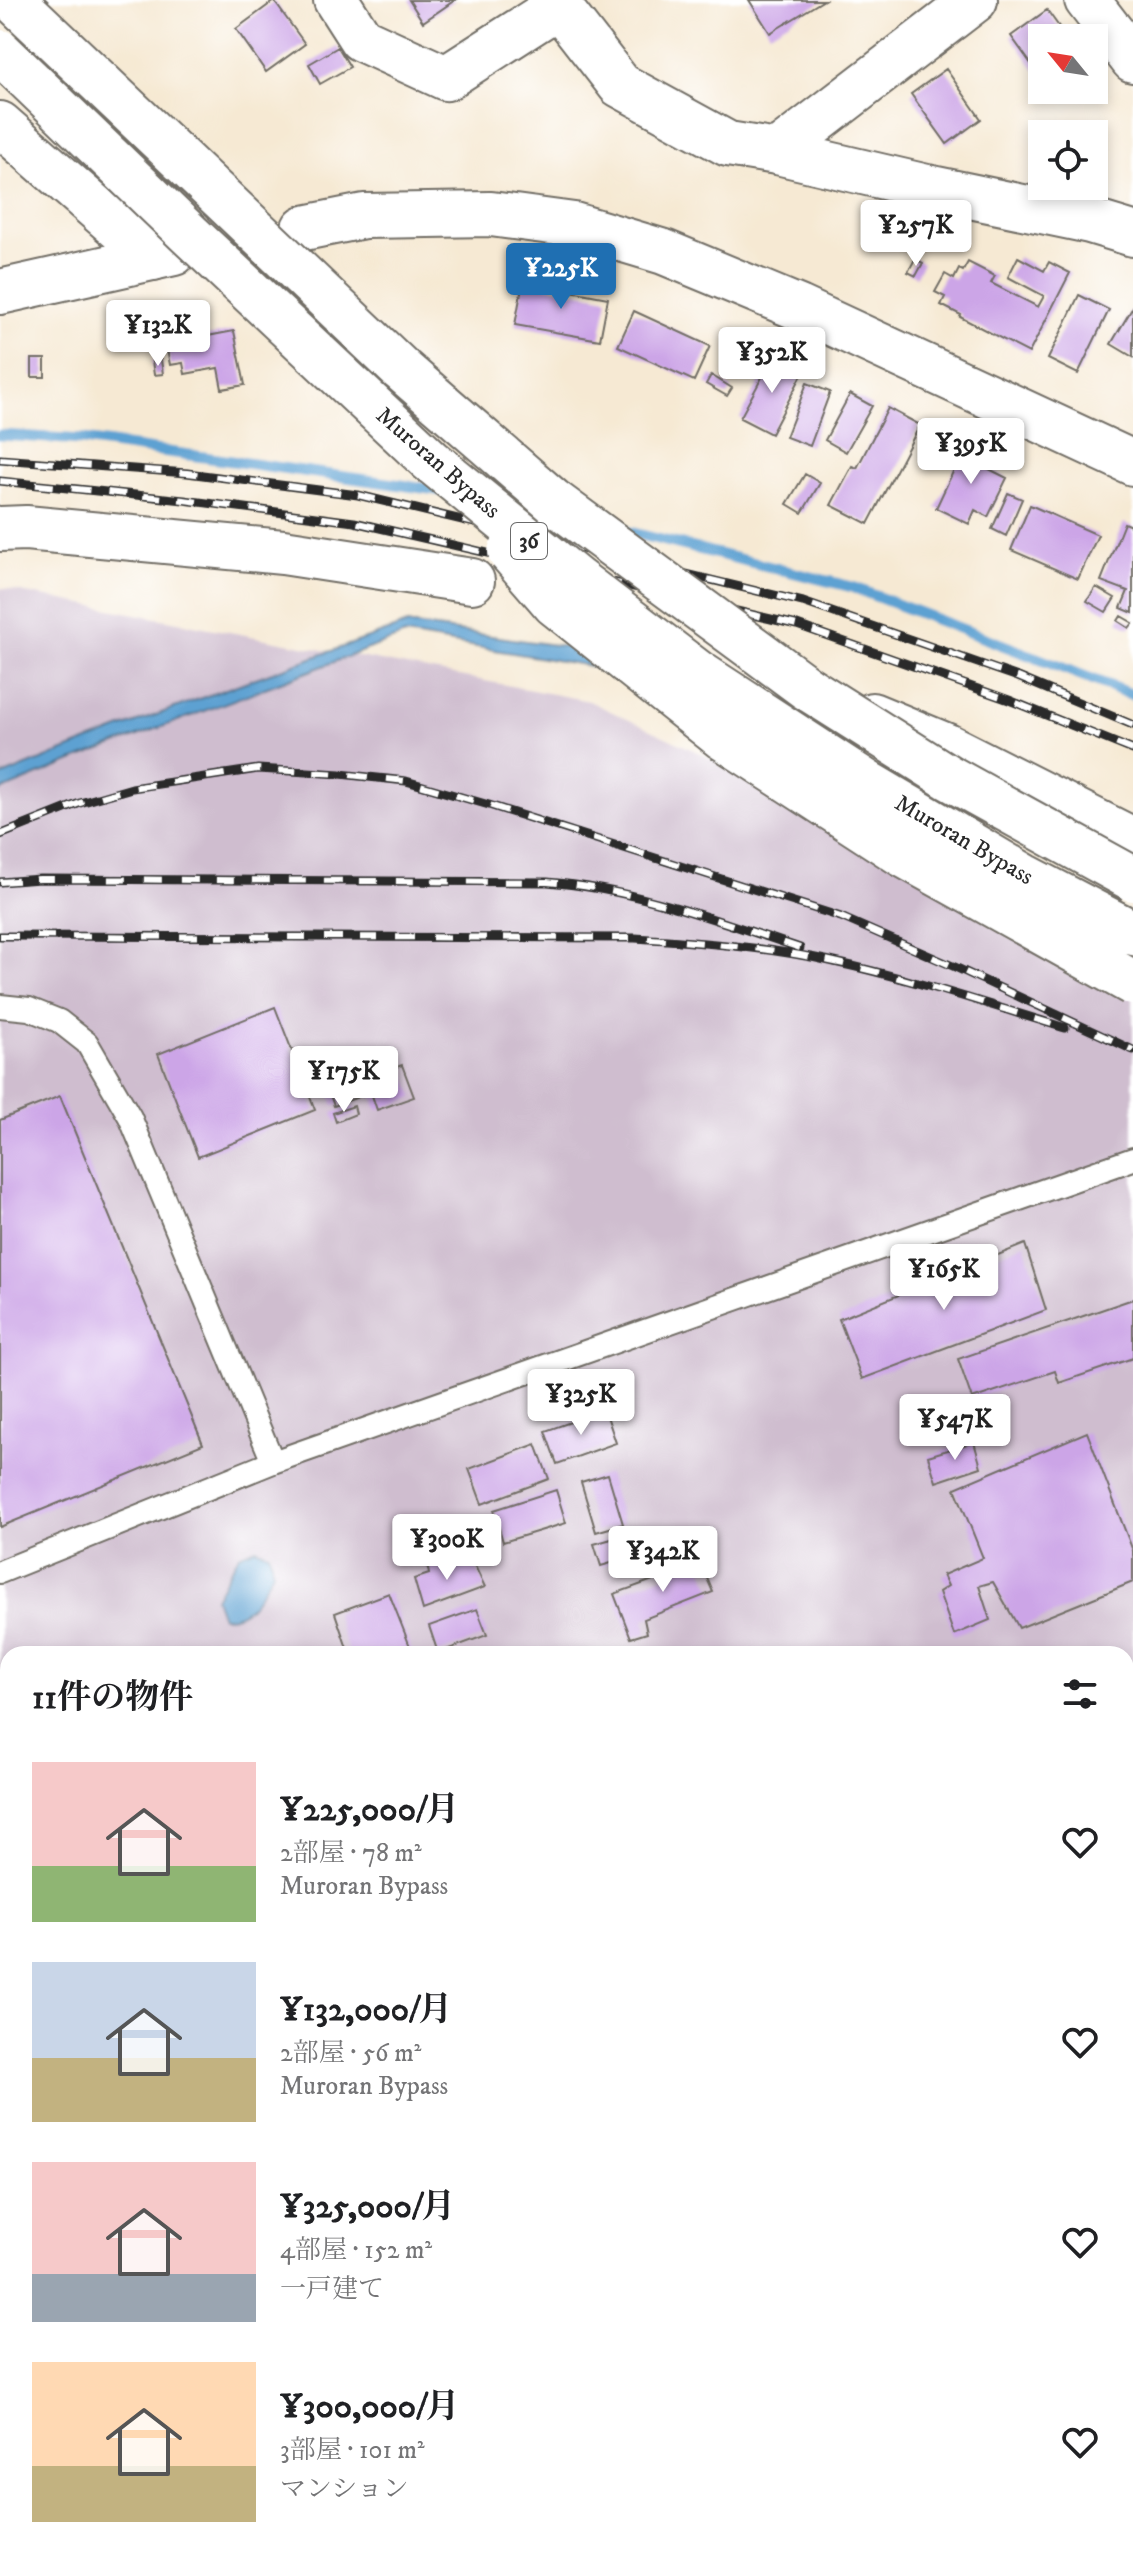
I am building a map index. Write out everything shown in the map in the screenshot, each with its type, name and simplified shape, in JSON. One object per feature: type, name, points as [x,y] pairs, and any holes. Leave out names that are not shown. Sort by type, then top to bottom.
[{"type":"main road","name":"Muroran Bypass","points":[[13,0],[402,370],[529,481],[807,688],[948,777],[1133,879]]},
{"type":"main road","points":[[336,0],[361,39],[446,78],[556,3],[620,85],[728,144],[1090,221],[1133,234]]},
{"type":"main road","points":[[777,152],[975,0]]},
{"type":"main road","points":[[1087,0],[1133,60]]},
{"type":"main road","name":"Muroran Bypass","points":[[0,52],[431,461],[577,580],[697,672],[880,791],[1024,876],[1133,933]]},
{"type":"main road","points":[[0,124],[164,256],[0,292]]},
{"type":"main road","points":[[304,228],[364,216],[491,214],[574,225],[664,252],[799,308],[1133,463]]},
{"type":"main road","points":[[431,461],[555,604],[722,737],[902,854],[1133,983]]},
{"type":"main road","points":[[0,529],[26,528],[283,552],[472,581]]},
{"type":"main road","points":[[807,688],[947,746],[1133,840]]},
{"type":"lane","points":[[0,1006],[29,1009],[59,1021],[87,1043],[130,1117],[273,1462]]},
{"type":"lane","points":[[0,1572],[273,1462],[1133,1159]]},
{"type":"shaded area","points":[[0,588],[589,701],[1133,957],[1133,1646],[0,1646]]},
{"type":"water","points":[[408,624],[576,648],[596,667],[405,635],[0,791],[0,777],[50,756]]},
{"type":"water","points":[[255,1548],[269,1553],[273,1572],[247,1609],[232,1617],[222,1617],[215,1598],[239,1555]]},
{"type":"building","points":[[409,0],[455,0],[423,22]]},
{"type":"building","points":[[749,0],[824,0],[770,33]]},
{"type":"building","points":[[274,1],[305,44],[266,72],[236,29]]},
{"type":"building","points":[[1047,10],[1057,24],[1028,24],[1028,60],[1011,36]]},
{"type":"building","points":[[338,47],[350,67],[320,84],[309,64]]},
{"type":"building","points":[[946,69],[981,119],[947,144],[911,94]]},
{"type":"building","points":[[1018,257],[1044,271],[1049,262],[1070,273],[1029,353],[941,305],[945,297],[935,292],[945,274],[954,279],[959,269],[963,271],[968,262],[995,276],[991,283],[1038,307],[1044,296],[1008,277]]},
{"type":"building","points":[[915,259],[923,263],[916,276],[908,272]]},
{"type":"building","points":[[523,282],[608,298],[600,340],[515,325]]},
{"type":"building","points":[[1079,295],[1109,310],[1078,374],[1048,359]]},
{"type":"building","points":[[1133,307],[1133,357],[1111,344]]},
{"type":"building","points":[[634,311],[710,346],[694,381],[618,346]]},
{"type":"building","points":[[234,331],[245,385],[222,389],[218,368],[185,374],[183,363],[170,365],[166,344]]},
{"type":"building","points":[[774,355],[804,371],[771,434],[740,418]]},
{"type":"building","points":[[32,359],[45,359],[45,377],[32,377]]},
{"type":"building","points":[[161,360],[163,374],[154,375],[152,361]]},
{"type":"building","points":[[711,375],[732,388],[727,396],[706,384]]},
{"type":"building","points":[[807,383],[830,392],[810,446],[786,437]]},
{"type":"building","points":[[850,394],[872,406],[846,452],[825,440]]},
{"type":"building","points":[[888,408],[920,425],[868,524],[831,505],[852,466],[857,468]]},
{"type":"building","points":[[967,442],[991,454],[985,467],[1007,478],[988,517],[975,510],[969,524],[936,508]]},
{"type":"building","points":[[805,474],[820,483],[802,513],[787,504]]},
{"type":"building","points":[[1008,493],[1022,499],[1006,536],[992,529]]},
{"type":"building","points":[[1030,505],[1098,535],[1078,579],[1011,550]]},
{"type":"building","points":[[1124,523],[1133,527],[1133,613],[1121,608],[1128,591],[1101,581]]},
{"type":"building","points":[[1096,587],[1115,598],[1106,612],[1087,601]]},
{"type":"building","points":[[1121,616],[1133,623],[1129,628],[1118,621]]},
{"type":"building","points":[[275,1007],[315,1110],[198,1157],[158,1054]]},
{"type":"building","points":[[402,1065],[414,1097],[377,1110],[366,1078]]},
{"type":"building","points":[[361,1085],[364,1095],[334,1106],[330,1095]]},
{"type":"building","points":[[60,1096],[203,1444],[0,1527],[0,1120]]},
{"type":"building","points":[[354,1106],[356,1114],[336,1122],[333,1113]]},
{"type":"building","points":[[1025,1244],[1046,1310],[862,1379],[839,1319]]},
{"type":"building","points":[[1133,1299],[1133,1358],[1059,1383],[1055,1371],[972,1399],[958,1359]]},
{"type":"building","points":[[605,1410],[616,1443],[557,1464],[545,1431]]},
{"type":"building","points":[[1087,1432],[1133,1551],[1133,1582],[1019,1628],[993,1582],[979,1586],[990,1620],[954,1635],[939,1592],[948,1586],[943,1575],[983,1558],[955,1488]]},
{"type":"building","points":[[974,1442],[981,1467],[936,1482],[928,1456]]},
{"type":"building","points":[[536,1444],[549,1479],[482,1504],[469,1469]]},
{"type":"building","points":[[608,1474],[623,1524],[596,1532],[581,1482]]},
{"type":"building","points":[[556,1490],[566,1523],[503,1542],[494,1510]]},
{"type":"building","points":[[629,1534],[635,1556],[601,1566],[594,1544]]},
{"type":"building","points":[[696,1553],[713,1592],[644,1619],[647,1633],[631,1638],[614,1594],[675,1572],[674,1564]]},
{"type":"building","points":[[438,1556],[442,1567],[471,1558],[485,1587],[423,1610],[414,1579],[429,1574],[426,1559]]},
{"type":"building","points":[[389,1593],[410,1646],[346,1646],[335,1613]]},
{"type":"building","points":[[477,1609],[487,1635],[457,1646],[436,1646],[429,1626]]},
{"type":"waterway","points":[[0,435],[83,440],[444,491]]},
{"type":"waterway","points":[[621,530],[852,587],[1133,695]]},
{"type":"railway","points":[[0,459],[187,473],[358,495],[803,602],[1018,677],[1133,725]]},
{"type":"railway","points":[[0,481],[354,522],[797,625],[1009,700],[1133,750]]},
{"type":"railway","points":[[0,835],[80,803],[132,788],[258,769],[406,781],[841,917],[1133,1050]]},
{"type":"railway","points":[[0,882],[40,879],[547,882],[644,899],[800,948]]},
{"type":"railway","points":[[0,936],[635,938],[708,943],[782,952],[860,968],[1065,1028]]}]
